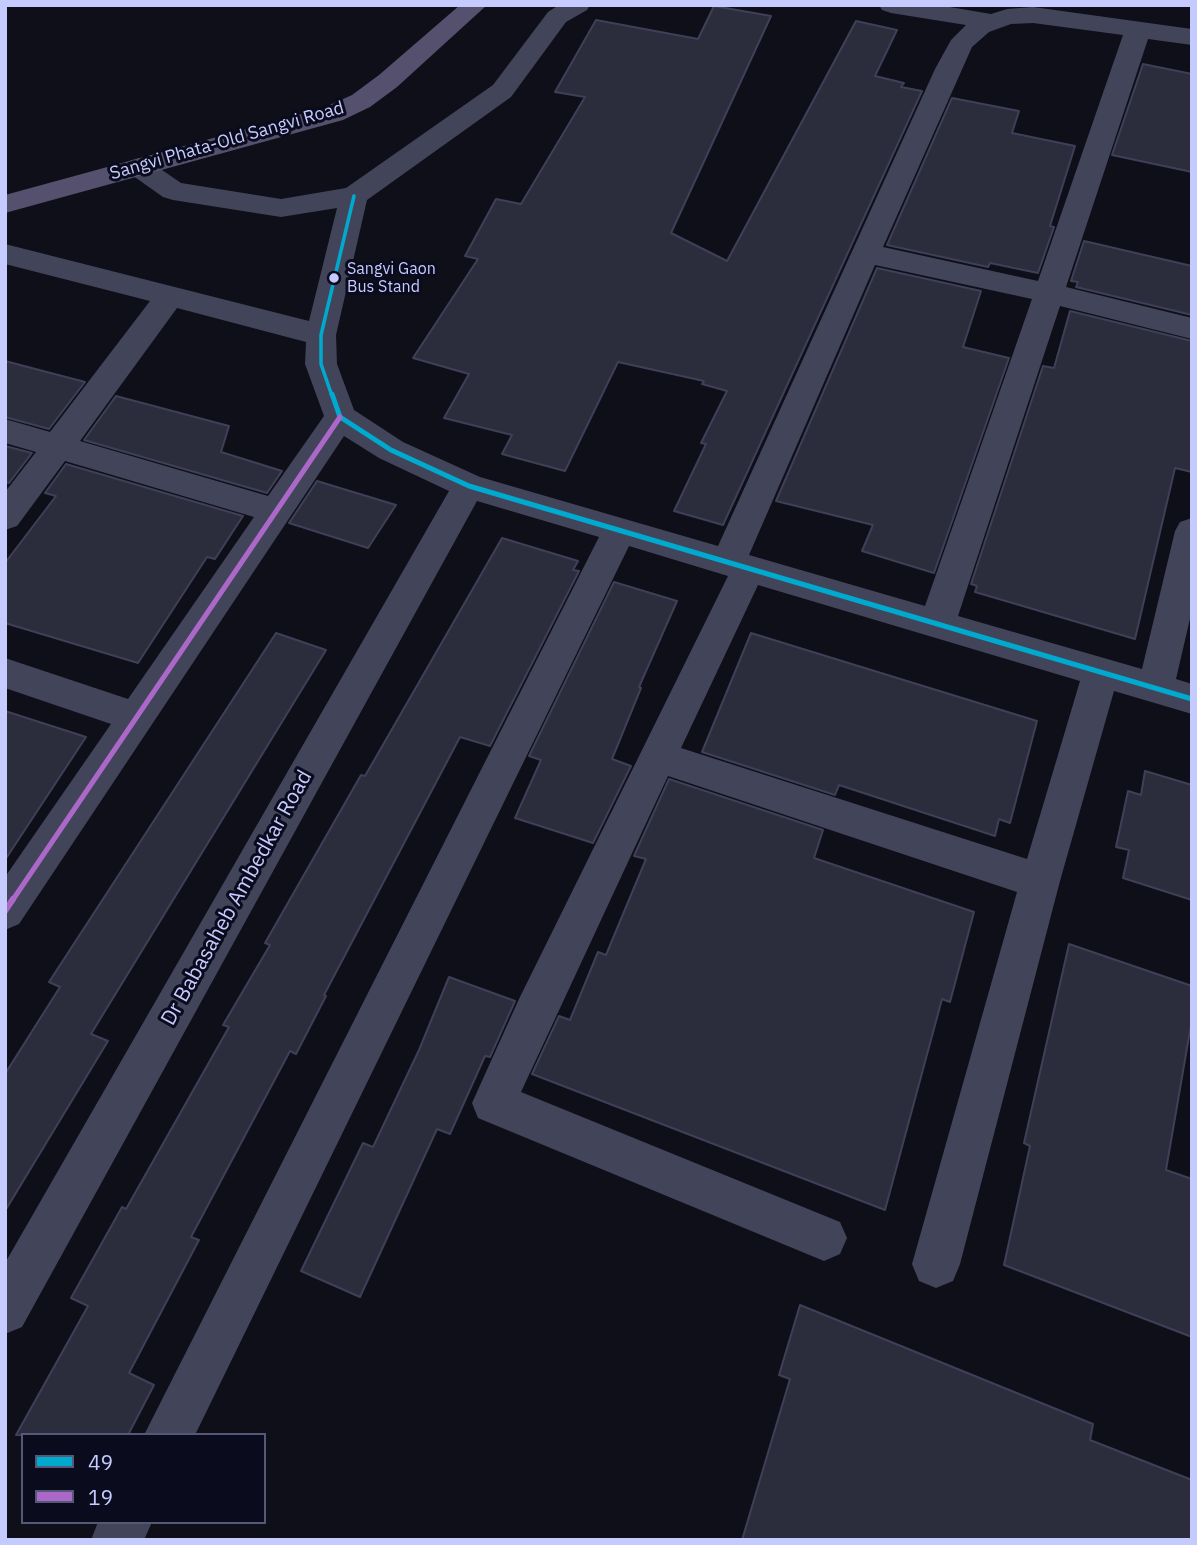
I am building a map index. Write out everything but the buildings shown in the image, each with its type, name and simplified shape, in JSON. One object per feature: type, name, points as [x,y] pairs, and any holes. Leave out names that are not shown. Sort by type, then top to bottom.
[{"type":"main road","name":"Sangvi Phata-Old Sangvi Road","points":[[5,204],[333,114],[361,101],[431,45],[475,5]]},
{"type":"street","points":[[139,167],[173,191],[281,208],[354,196],[502,91],[557,17],[578,5]]},
{"type":"street","points":[[891,5],[993,22]]},
{"type":"street","points":[[824,1238],[494,1103],[658,757],[866,253],[960,45],[968,35],[993,22],[1007,17],[1033,15],[1192,37]]},
{"type":"street","points":[[937,624],[1138,29]]},
{"type":"street","points":[[354,196],[321,335],[321,364],[340,417],[391,450],[469,486],[1192,699]]},
{"type":"street","points":[[866,253],[1049,293],[1192,329]]},
{"type":"street","points":[[5,254],[321,335]]},
{"type":"street","points":[[5,517],[170,296]]},
{"type":"street","points":[[5,911],[340,417]]},
{"type":"street","points":[[5,431],[276,511]]},
{"type":"street","name":"Dr Babasaheb Ambedkar Road","points":[[5,1310],[469,486]]},
{"type":"street","points":[[170,1433],[620,530]]},
{"type":"street","points":[[1156,688],[1192,531]]},
{"type":"street","points":[[936,1264],[1040,881],[1101,672]]},
{"type":"street","points":[[5,673],[136,717]]},
{"type":"street","points":[[658,757],[1040,881]]},
{"type":"street","points":[[117,1540],[125,1524]]},
{"type":"transit line","name":"49","points":[[354,196],[321,335],[321,364],[340,417],[391,450],[469,486],[1192,699]]},
{"type":"transit line","name":"19","points":[[5,911],[340,417]]},
{"type":"place","name":"Sangvi Gaon Bus Stand","points":[[334,278]]}]
